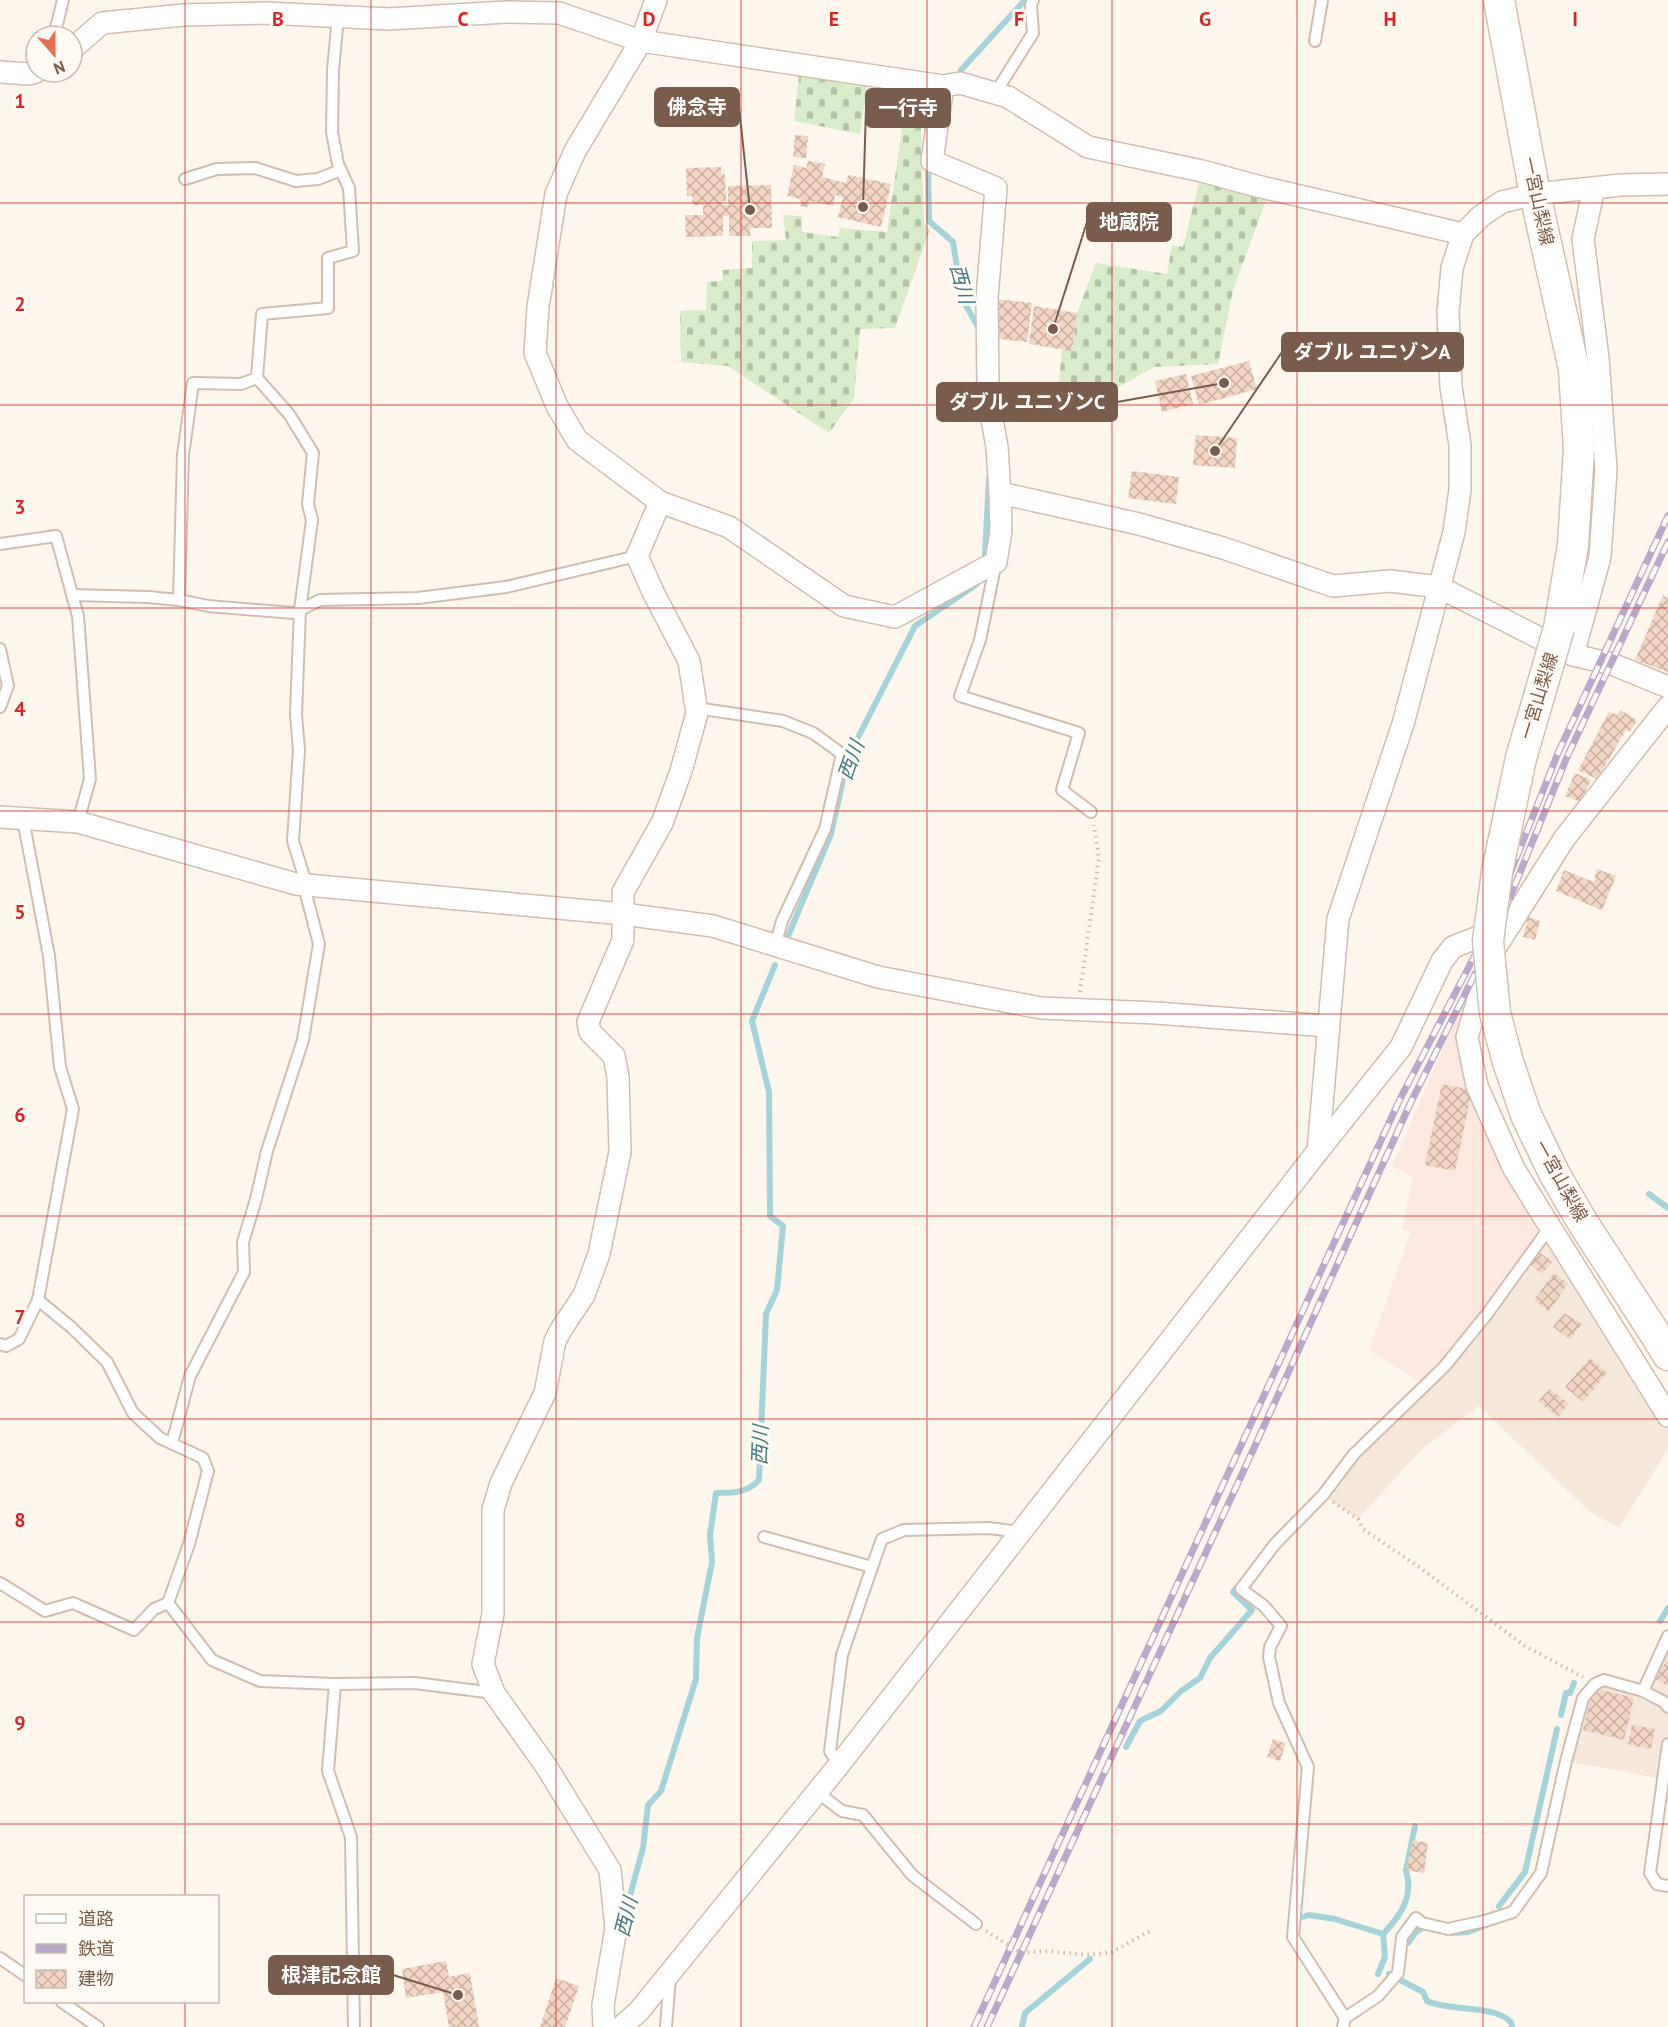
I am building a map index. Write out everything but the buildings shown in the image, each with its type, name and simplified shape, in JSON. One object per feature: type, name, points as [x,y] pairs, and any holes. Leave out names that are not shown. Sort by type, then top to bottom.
[{"type":"main road","name":"一宮山梨線","points":[[1499,0],[1535,194],[1574,369],[1579,449],[1573,545],[1559,628],[1521,758],[1497,872],[1488,941],[1496,1013],[1508,1062],[1526,1115],[1555,1175],[1668,1355]]},
{"type":"street","points":[[656,0],[641,41],[575,151],[556,194],[538,307],[535,353],[557,406],[578,440],[660,502],[729,527],[844,606],[895,617],[996,562],[1001,531],[997,447],[988,396],[987,298],[996,188],[932,161],[943,86]]},
{"type":"street","points":[[84,39],[102,23],[265,7],[338,17],[389,20],[505,6],[559,14],[641,41],[943,86],[960,83],[1008,97],[1089,147],[1202,171],[1463,234]]},
{"type":"street","points":[[0,72],[24,74]]},
{"type":"street","points":[[1318,1151],[1338,919],[1403,724],[1454,532],[1460,490],[1460,446],[1451,387],[1448,312],[1452,268],[1463,234],[1480,216],[1502,202],[1535,194],[1668,184]]},
{"type":"street","points":[[1573,655],[1600,557],[1606,470],[1598,358],[1583,239],[1594,188]]},
{"type":"street","points":[[1000,493],[1160,530],[1223,548],[1333,586],[1390,581],[1439,587],[1573,655],[1612,664],[1668,687]]},
{"type":"street","points":[[604,2027],[603,2005],[616,1928],[610,1869],[546,1766],[494,1693],[483,1664],[493,1614],[493,1510],[501,1483],[545,1393],[555,1341],[584,1295],[599,1254],[620,1152],[618,1077],[614,1056],[590,1032],[588,1022],[623,940],[623,892],[662,823],[681,771],[697,713],[689,661],[637,556],[660,502]]},
{"type":"street","points":[[1491,954],[1564,839],[1668,707]]},
{"type":"street","points":[[0,817],[78,822],[307,886],[623,914],[713,926],[878,977],[1041,1008],[1156,1013],[1328,1026]]},
{"type":"street","points":[[621,2027],[639,2011],[839,1765],[1401,1047],[1442,961],[1453,947],[1496,932],[1467,1037],[1477,1086],[1514,1169],[1668,1416]]},
{"type":"lane","points":[[57,24],[63,0]]},
{"type":"lane","points":[[996,92],[1033,33],[1031,5],[1033,0]]},
{"type":"lane","points":[[1315,41],[1322,0]]},
{"type":"lane","points":[[172,1443],[190,1376],[244,1272],[243,1242],[267,1151],[303,1040],[319,944],[306,894],[307,886],[293,841],[298,750],[296,714],[300,610],[312,520],[308,504],[313,453],[289,414],[257,378],[262,314],[328,308],[328,258],[353,251],[349,188],[341,170],[332,132],[333,70],[338,17]]},
{"type":"lane","points":[[185,179],[217,169],[255,168],[296,180],[318,179],[341,170]]},
{"type":"lane","points":[[179,600],[183,455],[193,383],[241,384],[257,378]]},
{"type":"lane","points":[[0,543],[57,536],[78,616],[90,779],[78,822]]},
{"type":"lane","points":[[72,595],[179,600],[207,606],[294,613],[320,600],[417,598],[506,587],[637,556]]},
{"type":"lane","points":[[996,562],[980,640],[960,696],[1079,733],[1062,790],[1091,812]]},
{"type":"lane","points":[[0,649],[8,686],[0,707]]},
{"type":"lane","points":[[696,708],[783,721],[813,734],[843,754],[825,829],[783,921],[775,946]]},
{"type":"lane","points":[[0,1344],[6,1346],[19,1339],[38,1300],[73,1110],[60,1067],[50,956],[24,819]]},
{"type":"lane","points":[[1550,1227],[1487,1314],[1444,1367],[1354,1454],[1323,1495],[1275,1545],[1240,1589],[1264,1606],[1281,1626],[1270,1647],[1269,1657],[1279,1704],[1308,1767],[1293,1937],[1344,2023],[1378,1996],[1398,1973],[1402,1937],[1416,1918],[1422,1923],[1448,1929],[1513,1912],[1541,1873],[1577,1719],[1583,1698],[1595,1684],[1604,1680],[1643,1691],[1664,1702],[1668,1707]]},
{"type":"lane","points":[[0,1584],[45,1611],[73,1603],[134,1630],[154,1609],[168,1603],[189,1544],[208,1471],[202,1458],[160,1437],[133,1413],[107,1362],[71,1327],[38,1300]]},
{"type":"lane","points":[[839,1765],[830,1751],[842,1655],[882,1539],[904,1530],[989,1528],[1021,1532]]},
{"type":"lane","points":[[764,1537],[872,1567]]},
{"type":"lane","points":[[168,1603],[212,1660],[260,1681],[335,1684],[415,1683],[494,1693]]},
{"type":"lane","points":[[1643,1691],[1668,1636]]},
{"type":"lane","points":[[335,1684],[328,1772],[351,1837],[354,2027]]},
{"type":"lane","points":[[1668,1744],[1650,1873],[1657,1884],[1668,1886]]},
{"type":"lane","points":[[817,1792],[842,1810],[863,1815],[912,1875],[975,1924]]},
{"type":"lane","points":[[0,1958],[24,1975]]},
{"type":"lane","points":[[666,2027],[670,1973]]},
{"type":"lane","points":[[65,2003],[98,2027]]},
{"type":"path","points":[[1077,1010],[1100,858],[1091,812]]},
{"type":"path","points":[[1323,1495],[1358,1519],[1363,1529],[1419,1567],[1525,1646],[1595,1684]]},
{"type":"path","points":[[975,1924],[1021,1953],[1048,1951],[1089,1955],[1112,1952],[1152,1929]]},
{"type":"shaded area","points":[[1463,1003],[1467,1037],[1550,1227],[1425,1385],[1369,1350],[1411,1232],[1402,1229],[1413,1177],[1392,1166]]},
{"type":"shaded area","points":[[1550,1227],[1668,1416],[1668,1449],[1619,1528],[1590,1512],[1479,1406],[1421,1450],[1358,1519],[1323,1495],[1354,1454],[1444,1367]]},
{"type":"shaded area","points":[[1668,1636],[1668,1744],[1662,1779],[1566,1761],[1583,1698],[1595,1684],[1643,1691]]},
{"type":"green space","points":[[799,75],[867,86],[860,134],[794,121]]},
{"type":"green space","points":[[902,87],[920,92],[924,223],[930,229],[895,328],[860,329],[854,398],[829,433],[728,366],[681,362],[680,311],[706,310],[707,282],[722,281],[723,270],[752,268],[752,241],[786,240],[783,215],[802,216],[802,232],[838,237],[840,228],[887,232],[902,129],[894,125]]},
{"type":"green space","points":[[1202,171],[1268,195],[1233,290],[1218,364],[1154,367],[1101,397],[1058,394],[1062,349],[1072,350],[1077,313],[1096,263],[1167,274],[1172,245],[1183,247]]},
{"type":"waterway","name":"西川","points":[[961,70],[1025,0]]},
{"type":"waterway","name":"西川","points":[[926,93],[927,133]]},
{"type":"waterway","name":"西川","points":[[928,165],[929,221],[953,242],[962,299],[980,330]]},
{"type":"waterway","name":"西川","points":[[985,555],[989,478]]},
{"type":"waterway","name":"西川","points":[[788,936],[831,834],[848,757],[915,626],[977,584]]},
{"type":"waterway","name":"西川","points":[[623,1921],[643,1848],[648,1805],[661,1791],[696,1679],[697,1638],[712,1562],[710,1535],[716,1493],[745,1490],[759,1480],[766,1314],[777,1290],[783,1226],[770,1216],[769,1092],[752,1021],[775,965]]},
{"type":"waterway","points":[[1649,1194],[1668,1208]]},
{"type":"waterway","points":[[1126,1747],[1140,1721],[1161,1711],[1181,1691],[1200,1678],[1210,1658],[1252,1610],[1233,1592],[1241,1583]]},
{"type":"waterway","points":[[1660,1621],[1668,1608]]},
{"type":"waterway","points":[[1561,1715],[1566,1693],[1570,1693],[1574,1683]]},
{"type":"waterway","points":[[1499,1906],[1525,1872],[1557,1729]]},
{"type":"waterway","points":[[1293,1920],[1309,1915],[1335,1919],[1383,1934],[1400,1913],[1407,1897],[1406,1870],[1415,1826]]},
{"type":"waterway","points":[[1452,1933],[1468,1932],[1486,1925]]},
{"type":"waterway","points":[[1408,1943],[1416,1932],[1427,1928]]},
{"type":"waterway","points":[[1378,1974],[1385,1957],[1383,1934]]},
{"type":"waterway","points":[[1022,2027],[1025,2013],[1090,1959]]},
{"type":"waterway","points":[[1389,1974],[1423,1992],[1427,2001],[1494,2013],[1511,2022],[1512,2027]]},
{"type":"railway","points":[[974,2027],[1400,1099],[1486,934],[1558,753],[1668,516]]},
{"type":"railway","points":[[1504,912],[1567,757],[1668,542]]},
{"type":"railway","points":[[987,2027],[1411,1102],[1475,974]]},
{"type":"place","name":"一行寺","points":[[863,207]]},
{"type":"place","name":"佛念寺","points":[[750,210]]},
{"type":"place","name":"地蔵院","points":[[1053,329]]},
{"type":"place","name":"ダブル ユニゾンC","points":[[1224,383]]},
{"type":"place","name":"ダブル ユニゾンA","points":[[1215,451]]},
{"type":"place","name":"根津記念館","points":[[458,1995]]}]
